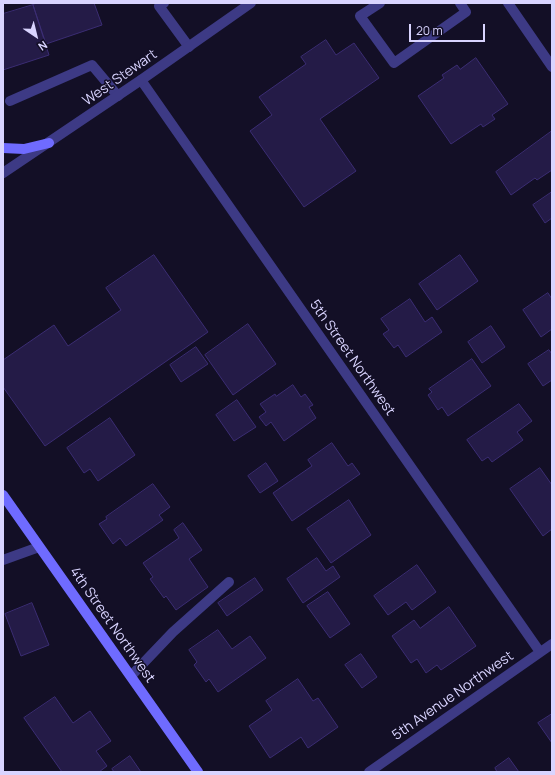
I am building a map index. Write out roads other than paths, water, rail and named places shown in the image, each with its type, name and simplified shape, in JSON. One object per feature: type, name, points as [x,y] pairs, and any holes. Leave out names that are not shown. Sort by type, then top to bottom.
[{"type":"main road","points":[[3,148],[24,149],[49,143]]},
{"type":"main road","name":"4th Street Northwest","points":[[3,495],[198,772]]},
{"type":"street","points":[[164,3],[159,6],[189,47]]},
{"type":"street","name":"West Stewart","points":[[3,173],[118,96],[251,3]]},
{"type":"street","points":[[380,3],[360,16],[394,63],[466,12],[460,3]]},
{"type":"street","points":[[508,3],[552,67]]},
{"type":"street","points":[[10,101],[92,65],[118,96]]},
{"type":"street","name":"5th Street Northwest","points":[[141,80],[540,652]]},
{"type":"street","points":[[3,560],[39,547]]},
{"type":"street","points":[[131,676],[173,632],[229,582]]},
{"type":"street","name":"5th Avenue Northwest","points":[[369,772],[552,644]]}]
